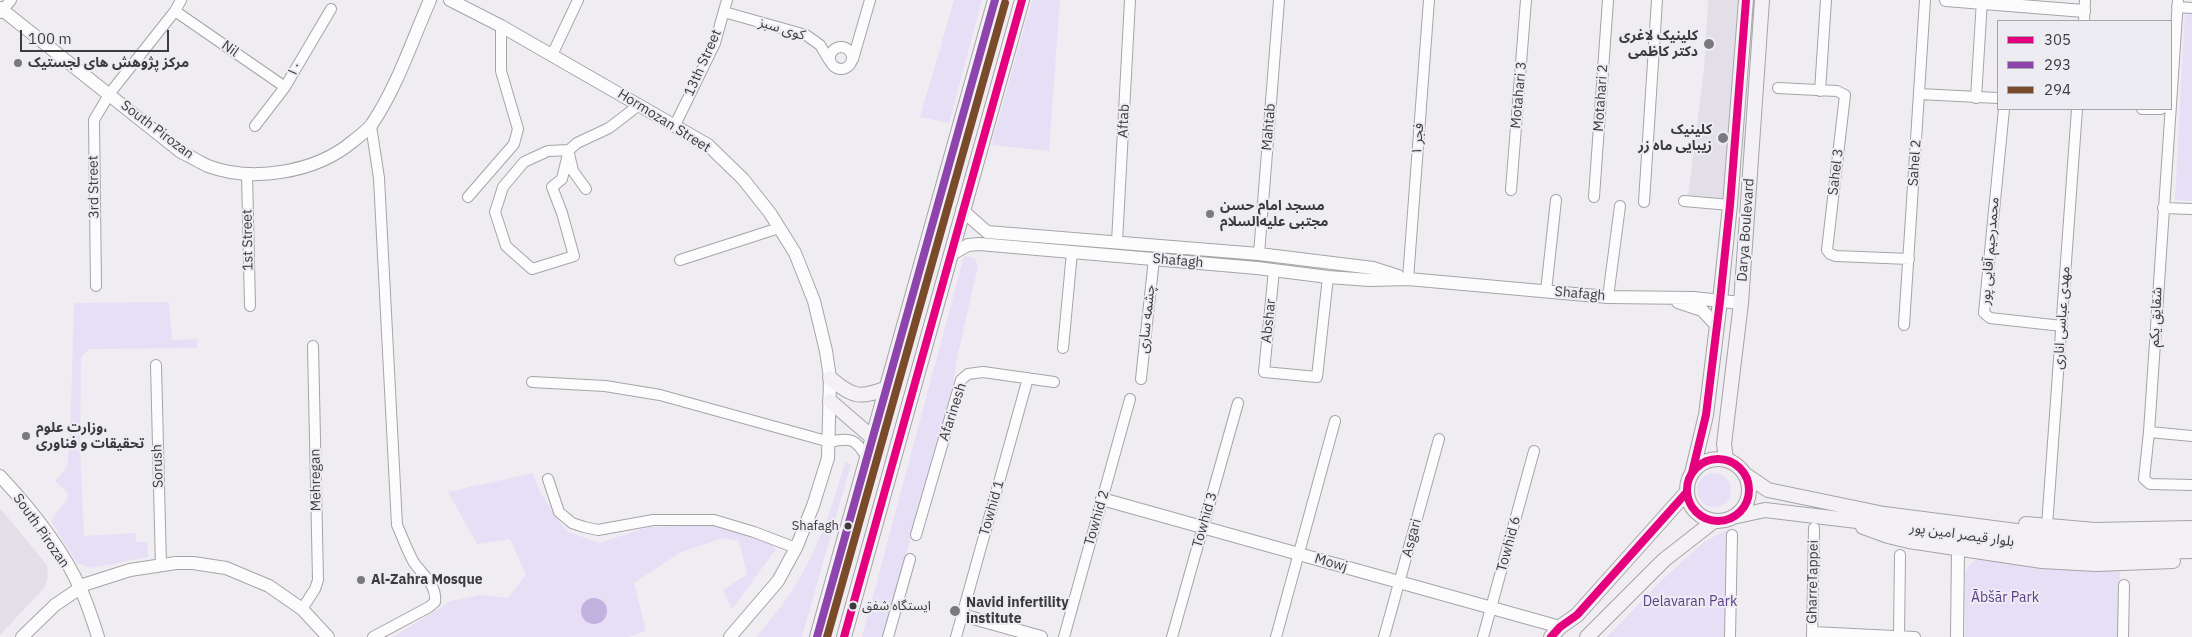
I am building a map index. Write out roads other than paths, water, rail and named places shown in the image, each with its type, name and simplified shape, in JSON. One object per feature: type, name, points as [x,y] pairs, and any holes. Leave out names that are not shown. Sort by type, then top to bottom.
[{"type":"main road","points":[[817,637],[996,0]]},
{"type":"main road","points":[[844,637],[1022,0]]},
{"type":"main road","name":"Darya Boulevard","points":[[1692,473],[1706,415],[1720,301],[1730,205],[1746,0]]},
{"type":"main road","name":"Darya Boulevard","points":[[1726,459],[1724,444],[1740,303],[1762,0]]},
{"type":"main road","points":[[830,378],[845,391],[861,396],[868,396],[887,388]]},
{"type":"main road","points":[[830,402],[873,438]]},
{"type":"main road","points":[[1726,459],[1738,466],[1746,475],[1749,485],[1746,504],[1732,517],[1714,521],[1704,519],[1698,514],[1689,500],[1687,492],[1688,482],[1698,465],[1707,460],[1726,459]]},
{"type":"main road","name":"بلوار قیصر امین پور","points":[[1746,475],[1768,490],[1847,514],[2064,550],[2116,553],[2192,551]]},
{"type":"main road","points":[[1765,510],[1762,500],[1768,490]]},
{"type":"main road","points":[[1555,632],[1577,615],[1687,492]]},
{"type":"main road","points":[[1847,514],[1874,504],[2047,526],[2094,530],[2192,528]]},
{"type":"main road","points":[[1669,512],[1681,510],[1688,515],[1692,524],[1690,539]]},
{"type":"main road","name":"بلوار قیصر امین پور","points":[[1732,517],[1765,510],[1847,514],[2087,540],[2147,542],[2192,540]]},
{"type":"main road","points":[[1847,514],[1888,536],[1958,549],[2042,561],[2096,564],[2192,560]]},
{"type":"main road","points":[[1587,637],[1664,560],[1714,521]]},
{"type":"street","name":"3rd Street","points":[[96,286],[93,128],[97,112],[176,11],[181,0]]},
{"type":"street","name":"South Pirozan","points":[[3,8],[181,152],[209,166],[247,173],[277,173],[308,167],[339,153],[371,126],[389,93],[430,0]]},
{"type":"street","name":"Hormozan Street","points":[[450,0],[501,26],[708,145],[743,179],[779,228],[794,253],[814,301],[826,351],[830,378],[830,442],[823,478],[796,548],[778,581],[730,637]]},
{"type":"street","points":[[552,55],[578,0]]},
{"type":"street","name":"13th Street","points":[[675,125],[715,43],[727,0]]},
{"type":"street","points":[[852,61],[851,53],[845,48],[837,47],[831,52],[829,60],[833,67],[841,70],[848,68],[852,61],[870,0]]},
{"type":"street","name":"Aftab","points":[[1117,242],[1130,0]]},
{"type":"street","name":"Mahtab","points":[[1258,254],[1280,0]]},
{"type":"street","name":"فجر ۱","points":[[1408,279],[1429,0]]},
{"type":"street","name":"Motahari 3","points":[[1511,190],[1526,0]]},
{"type":"street","name":"Motahari 2","points":[[1594,197],[1608,0]]},
{"type":"street","points":[[1644,202],[1657,0]]},
{"type":"street","points":[[1778,88],[1820,91],[1826,0]]},
{"type":"street","name":"Sahel 2","points":[[1904,326],[1925,0]]},
{"type":"street","points":[[1946,0],[1982,1],[2084,11]]},
{"type":"street","points":[[1976,98],[1982,1]]},
{"type":"street","points":[[2177,3],[2192,8]]},
{"type":"street","name":"شقایق یکم","points":[[2172,88],[2177,3]]},
{"type":"street","name":"۱۰","points":[[255,126],[285,86],[331,9]]},
{"type":"street","name":"Nil","points":[[176,11],[285,86]]},
{"type":"street","name":"کوی سبز","points":[[724,12],[806,34],[820,45],[829,60]]},
{"type":"street","points":[[468,196],[514,144],[518,129],[501,71],[501,26]]},
{"type":"street","name":"Sahel 3","points":[[1820,91],[1837,91],[1845,95],[1827,250],[1830,254],[1836,256],[1909,259]]},
{"type":"street","points":[[1919,94],[1997,98]]},
{"type":"street","points":[[568,150],[562,179],[552,187],[562,213],[574,256],[532,268],[506,246],[495,212],[503,187],[524,162],[548,151],[568,150],[577,143],[609,128],[640,105]]},
{"type":"street","name":"محمدرحیم آقایی پور","points":[[2004,110],[1984,313],[1990,318],[2062,326]]},
{"type":"street","name":"مهدی عباسی اناری","points":[[2047,526],[2077,110]]},
{"type":"street","name":"شقایق یکم","points":[[2171,110],[2149,432],[2144,479],[2146,482],[2192,485]]},
{"type":"street","points":[[371,126],[379,185],[397,525],[413,561],[433,587],[436,597],[435,602],[429,607],[377,633],[373,637]]},
{"type":"street","points":[[568,150],[573,171],[586,189]]},
{"type":"street","name":"1st Street","points":[[247,173],[250,306]]},
{"type":"street","points":[[1546,291],[1556,200]]},
{"type":"street","points":[[1684,201],[1730,205]]},
{"type":"street","points":[[1608,297],[1620,206]]},
{"type":"street","points":[[2163,208],[2192,209]]},
{"type":"street","name":"Shafagh","points":[[962,210],[987,232],[1258,254],[1373,268],[1408,279]]},
{"type":"street","points":[[680,260],[779,228]]},
{"type":"street","points":[[1063,348],[1073,239]]},
{"type":"street","points":[[1116,256],[1117,242]]},
{"type":"street","name":"Shafagh","points":[[950,255],[968,245],[979,244],[1257,268],[1328,277],[1370,280],[1408,279],[1608,297],[1664,298],[1740,303]]},
{"type":"street","points":[[1154,259],[1156,246]]},
{"type":"street","points":[[1257,268],[1258,254]]},
{"type":"street","points":[[1274,270],[1275,256]]},
{"type":"street","name":"چشمه ساری","points":[[1141,379],[1154,259]]},
{"type":"street","name":"Abshar","points":[[1274,270],[1264,372],[1318,377],[1328,277]]},
{"type":"street","name":"Shafagh","points":[[1664,298],[1702,310],[1717,326]]},
{"type":"street","name":"Mehregan","points":[[302,609],[315,589],[318,580],[313,346]]},
{"type":"street","name":"Sorush","points":[[156,365],[161,566]]},
{"type":"street","name":"Afarinesh","points":[[916,535],[961,380],[968,374],[975,372],[1054,382]]},
{"type":"street","name":"Towhid 1","points":[[956,637],[1028,378]]},
{"type":"street","points":[[532,382],[605,386],[660,395],[830,442],[850,440],[860,444],[867,458]]},
{"type":"street","name":"Towhid 2","points":[[1064,637],[1130,399]]},
{"type":"street","name":"Towhid 3","points":[[1172,637],[1238,403]]},
{"type":"street","points":[[1276,637],[1336,421]]},
{"type":"street","points":[[2149,432],[2192,436]]},
{"type":"street","name":"Asgari","points":[[1384,637],[1439,439]]},
{"type":"street","name":"Towhid 6","points":[[1483,637],[1534,451]]},
{"type":"street","name":"South Pirozan","points":[[0,476],[32,513],[80,588],[98,637]]},
{"type":"street","points":[[548,479],[559,512],[572,523],[584,527],[598,530],[653,520],[714,520],[754,532],[796,548]]},
{"type":"street","name":"Mowj","points":[[1102,499],[1491,608],[1555,632]]},
{"type":"street","name":"GharreTappei","points":[[1812,635],[1814,528]]},
{"type":"street","points":[[1730,637],[1732,534]]},
{"type":"street","points":[[1956,637],[1958,549]]},
{"type":"street","points":[[1899,637],[1900,554]]},
{"type":"street","points":[[888,637],[910,559]]},
{"type":"street","points":[[22,637],[55,605],[80,588],[109,576],[161,566],[193,563],[226,568],[269,586],[302,609],[328,637]]},
{"type":"street","points":[[2123,637],[2124,585]]},
{"type":"street","points":[[962,614],[1041,637]]},
{"type":"street","points":[[1812,635],[1915,637]]},
{"type":"place","name":"کلینیک لاغری دکتر کاظمی","points":[[1709,44]]},
{"type":"place","name":"مرکز پژوهش های لجستیک","points":[[18,63]]},
{"type":"place","name":"کلینیک زیبایی ماه زر","points":[[1723,138]]},
{"type":"place","name":"مسجد امام حسن مجتبی علیه‌السلام","points":[[1210,214]]},
{"type":"place","name":"وزارت علوم، تحقیقات و فناوری","points":[[26,436]]},
{"type":"place","name":"Shafagh","points":[[848,526]]},
{"type":"place","name":"Al-Zahra Mosque","points":[[361,580]]},
{"type":"place","name":"ایستگاه شفق","points":[[853,606]]},
{"type":"place","name":"Navid infertility institute","points":[[955,611]]},
{"type":"park label","name":"Ābšār Park","points":[[2005,598]]},
{"type":"park label","name":"Delavaran Park","points":[[1690,602]]}]
